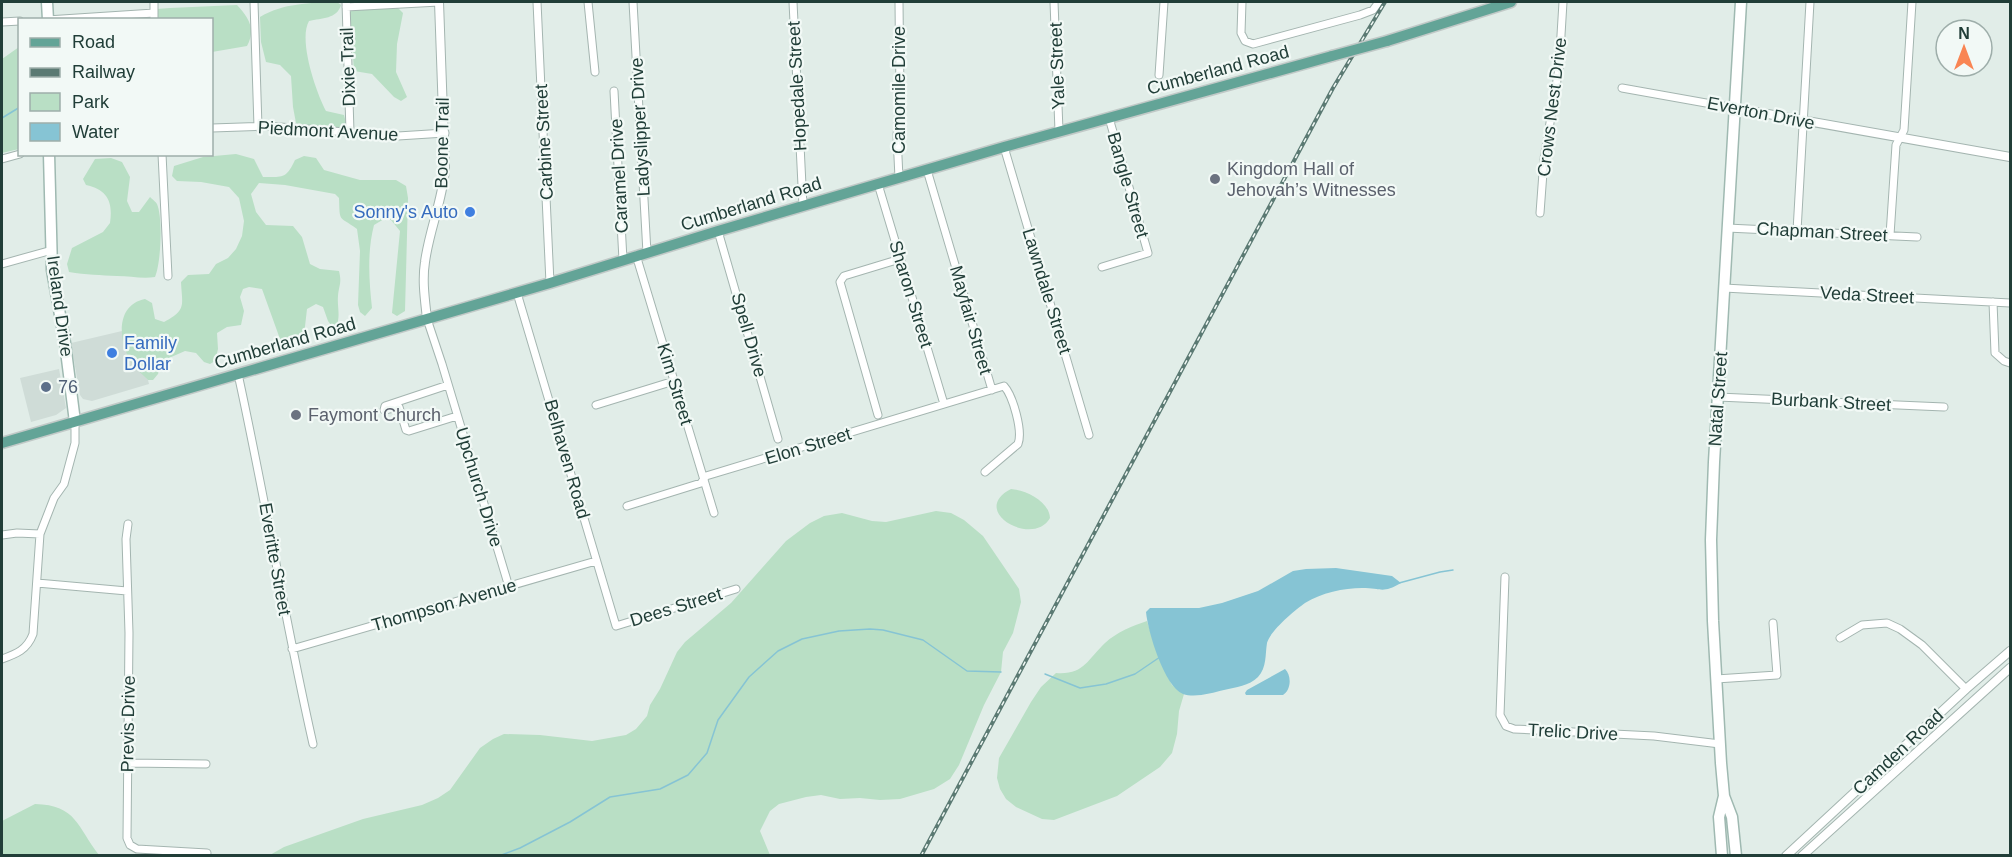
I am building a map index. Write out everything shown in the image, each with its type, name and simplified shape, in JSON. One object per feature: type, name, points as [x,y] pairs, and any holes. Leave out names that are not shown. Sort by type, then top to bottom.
[{"type":"main road","points":[[47,18],[48,2]]},
{"type":"main road","name":"Cumberland Road","points":[[2,443],[517,293],[802,206],[1059,131],[1387,41],[1511,2]]},
{"type":"main road","name":"Natal Street","points":[[1736,854],[1732,816],[1724,796],[1716,679],[1711,540],[1741,2]]},
{"type":"main road","name":"Ireland Drive","points":[[50,156],[52,270],[65,343],[75,422]]},
{"type":"main road","name":"Natal Street","points":[[1722,855],[1719,817],[1724,796]]},
{"type":"street","points":[[100,18],[154,16],[153,2]]},
{"type":"street","points":[[254,2],[258,127]]},
{"type":"street","points":[[346,4],[439,2]]},
{"type":"street","name":"Boone Trail","points":[[427,319],[423,280],[424,265],[443,186],[445,133],[439,2]]},
{"type":"street","name":"Carbine Street","points":[[537,2],[550,283]]},
{"type":"street","points":[[588,2],[595,72]]},
{"type":"street","name":"Ladyslipper Drive","points":[[633,2],[642,254]]},
{"type":"street","name":"Hopedale Street","points":[[793,2],[802,206]]},
{"type":"street","name":"Camomile Drive","points":[[899,2],[900,95],[897,136],[899,178]]},
{"type":"street","name":"Yale Street","points":[[1054,2],[1059,131]]},
{"type":"street","points":[[1159,75],[1164,2]]},
{"type":"street","points":[[1242,2],[1241,33],[1245,41],[1253,44],[1337,22],[1373,10],[1379,2]]},
{"type":"street","name":"Crows Nest Drive","points":[[1540,213],[1544,159],[1559,69],[1563,2]]},
{"type":"street","points":[[1797,231],[1810,2]]},
{"type":"street","points":[[1890,235],[1896,145],[1904,130],[1911,2]]},
{"type":"street","name":"Dixie Trail","points":[[346,4],[350,132]]},
{"type":"street","points":[[2,22],[18,21]]},
{"type":"street","name":"Everton Drive","points":[[1622,88],[2010,157]]},
{"type":"street","name":"Caramel Drive","points":[[614,91],[623,260]]},
{"type":"street","name":"Bangle Street","points":[[1102,267],[1148,253],[1109,118]]},
{"type":"street","name":"Piedmont Avenue","points":[[213,128],[258,127],[398,135],[445,133]]},
{"type":"street","name":"Lawndale Street","points":[[1004,147],[1089,435]]},
{"type":"street","points":[[2,159],[18,155]]},
{"type":"street","points":[[162,156],[168,276]]},
{"type":"street","name":"Mayfair Street","points":[[927,170],[992,390],[1004,386],[1007,388],[1020,428],[1018,444],[985,472]]},
{"type":"street","name":"Sharon Street","points":[[878,184],[944,404]]},
{"type":"street","name":"Chapman Street","points":[[1727,228],[1917,237]]},
{"type":"street","name":"Spell Drive","points":[[718,231],[778,439]]},
{"type":"street","points":[[2,264],[52,250]]},
{"type":"street","name":"Kim Street","points":[[642,254],[674,381],[714,513]]},
{"type":"street","points":[[878,415],[840,282],[844,276],[900,259]]},
{"type":"street","name":"Veda Street","points":[[1724,288],[2010,303]]},
{"type":"street","name":"Belhaven Road","points":[[517,293],[616,626]]},
{"type":"street","points":[[1993,302],[1995,353],[2010,363]]},
{"type":"street","name":"Upchurch Drive","points":[[427,319],[509,587]]},
{"type":"street","name":"Everitte Street","points":[[238,374],[261,478],[292,649],[313,744]]},
{"type":"street","points":[[596,405],[674,381]]},
{"type":"street","points":[[448,385],[385,406],[384,410],[399,407],[406,430],[409,431],[457,416]]},
{"type":"street","name":"Elon Street","points":[[627,506],[701,483],[706,476],[992,390]]},
{"type":"street","name":"Burbank Street","points":[[1718,397],[1944,407]]},
{"type":"street","points":[[2,659],[22,650],[30,640],[40,534],[54,498],[64,484],[75,443],[75,422]]},
{"type":"street","name":"Previs Drive","points":[[128,524],[126,539],[129,633],[127,838],[130,845],[137,849],[207,853]]},
{"type":"street","points":[[2,535],[40,534]]},
{"type":"street","name":"Thompson Avenue","points":[[292,649],[596,561]]},
{"type":"street","name":"Trelic Drive","points":[[1505,577],[1500,715],[1506,726],[1514,729],[1654,736],[1720,744]]},
{"type":"street","points":[[37,583],[127,591]]},
{"type":"street","name":"Dees Street","points":[[616,626],[736,589]]},
{"type":"street","points":[[1716,679],[1777,675],[1773,622]]},
{"type":"street","points":[[1840,639],[1862,625],[1887,623],[1900,629],[1922,645],[1966,689]]},
{"type":"street","name":"Camden Road","points":[[1786,855],[2010,651]]},
{"type":"street","name":"Camden Road","points":[[1802,855],[2010,668]]},
{"type":"street","points":[[128,763],[206,764]]},
{"type":"shaded area","points":[[122,331],[131,361],[149,384],[92,401],[83,399],[80,395],[71,343]]},
{"type":"shaded area","points":[[59,369],[66,408],[56,415],[31,422],[20,378]]},
{"type":"green space","points":[[337,2],[341,5],[336,13],[309,21],[306,40],[313,79],[326,111],[344,115],[346,123],[343,128],[307,126],[296,123],[291,76],[280,65],[266,62],[261,42],[260,17],[287,6]]},
{"type":"green space","points":[[237,5],[250,24],[250,40],[247,46],[213,52],[213,18],[99,18],[104,13]]},
{"type":"green space","points":[[397,7],[403,13],[397,44],[396,72],[407,97],[401,101],[394,97],[372,74],[354,71],[350,12],[353,8]]},
{"type":"green space","points":[[18,48],[18,149],[2,153],[2,59]]},
{"type":"green space","points":[[236,154],[254,159],[263,177],[283,176],[295,160],[304,156],[316,158],[324,170],[360,180],[396,180],[406,186],[408,198],[405,311],[397,316],[392,313],[400,231],[391,220],[384,219],[374,225],[369,277],[372,308],[365,316],[360,312],[358,305],[360,251],[357,229],[341,218],[339,198],[335,194],[259,183],[251,194],[256,212],[266,225],[293,226],[302,237],[310,264],[320,269],[339,271],[339,315],[336,327],[333,328],[328,321],[323,307],[316,304],[307,309],[304,335],[297,343],[286,343],[280,339],[262,289],[249,287],[243,289],[240,297],[244,311],[241,325],[227,327],[217,333],[218,349],[215,361],[210,364],[204,362],[196,353],[185,351],[162,361],[158,374],[153,380],[148,380],[132,363],[124,345],[122,325],[128,309],[145,299],[152,303],[155,319],[164,322],[171,318],[180,310],[181,282],[188,275],[209,274],[216,264],[228,258],[236,249],[242,236],[244,221],[239,198],[229,187],[177,181],[172,176],[174,166],[203,157]]},
{"type":"green space","points":[[111,158],[122,162],[130,177],[127,201],[132,212],[139,212],[150,197],[157,204],[161,240],[155,277],[141,278],[69,272],[67,264],[72,248],[103,232],[110,223],[111,209],[107,198],[99,190],[86,185],[83,179],[95,159]]},
{"type":"green space","points":[[1011,489],[1036,498],[1046,506],[1050,518],[1042,526],[1031,529],[1019,528],[1008,523],[1000,516],[997,507],[1000,498]]},
{"type":"green space","points":[[936,511],[951,513],[964,520],[983,536],[1019,589],[1021,602],[1013,633],[1003,652],[1001,672],[984,705],[959,765],[950,779],[934,789],[900,799],[840,799],[821,795],[779,804],[770,811],[760,831],[770,855],[270,855],[284,847],[363,819],[422,805],[438,798],[450,790],[480,748],[504,734],[540,735],[592,741],[626,735],[636,729],[647,716],[650,705],[677,652],[685,642],[731,603],[786,541],[810,523],[824,516],[842,513],[872,521],[886,522]]},
{"type":"green space","points":[[1147,621],[1159,658],[1172,685],[1184,694],[1172,753],[1160,767],[1117,796],[1054,820],[1042,819],[1016,807],[1006,799],[1000,789],[997,778],[999,758],[1041,687],[1056,673],[1073,672],[1079,669],[1105,643],[1130,627]]},
{"type":"green space","points":[[35,804],[60,808],[68,813],[99,855],[2,855],[2,821]]},
{"type":"water","points":[[1336,568],[1392,576],[1401,583],[1386,589],[1340,590],[1318,596],[1305,603],[1289,616],[1269,638],[1261,673],[1246,684],[1209,694],[1193,695],[1183,694],[1169,681],[1158,658],[1150,632],[1146,612],[1150,608],[1199,608],[1258,591],[1293,571]]},
{"type":"water","points":[[1285,669],[1290,683],[1283,695],[1246,695],[1247,690]]},
{"type":"waterway","points":[[2,118],[18,108]]},
{"type":"waterway","points":[[1399,583],[1453,570]]},
{"type":"waterway","points":[[499,856],[520,848],[570,822],[610,797],[660,789],[688,775],[707,753],[718,720],[749,677],[778,651],[802,639],[839,631],[883,630],[923,640],[967,671],[1001,672]]},
{"type":"waterway","points":[[1045,674],[1080,688],[1106,684],[1135,674],[1160,657]]},
{"type":"railway","points":[[921,856],[1333,88],[1385,2]]},
{"type":"place","name":"Kingdom Hall of Jehovah’s Witnesses","points":[[1215,179]]},
{"type":"place","name":"Sonny's Auto","points":[[470,212]]},
{"type":"place","name":"Family Dollar","points":[[112,353]]},
{"type":"place","name":"76","points":[[46,387]]},
{"type":"place","name":"Faymont Church","points":[[296,415]]}]
